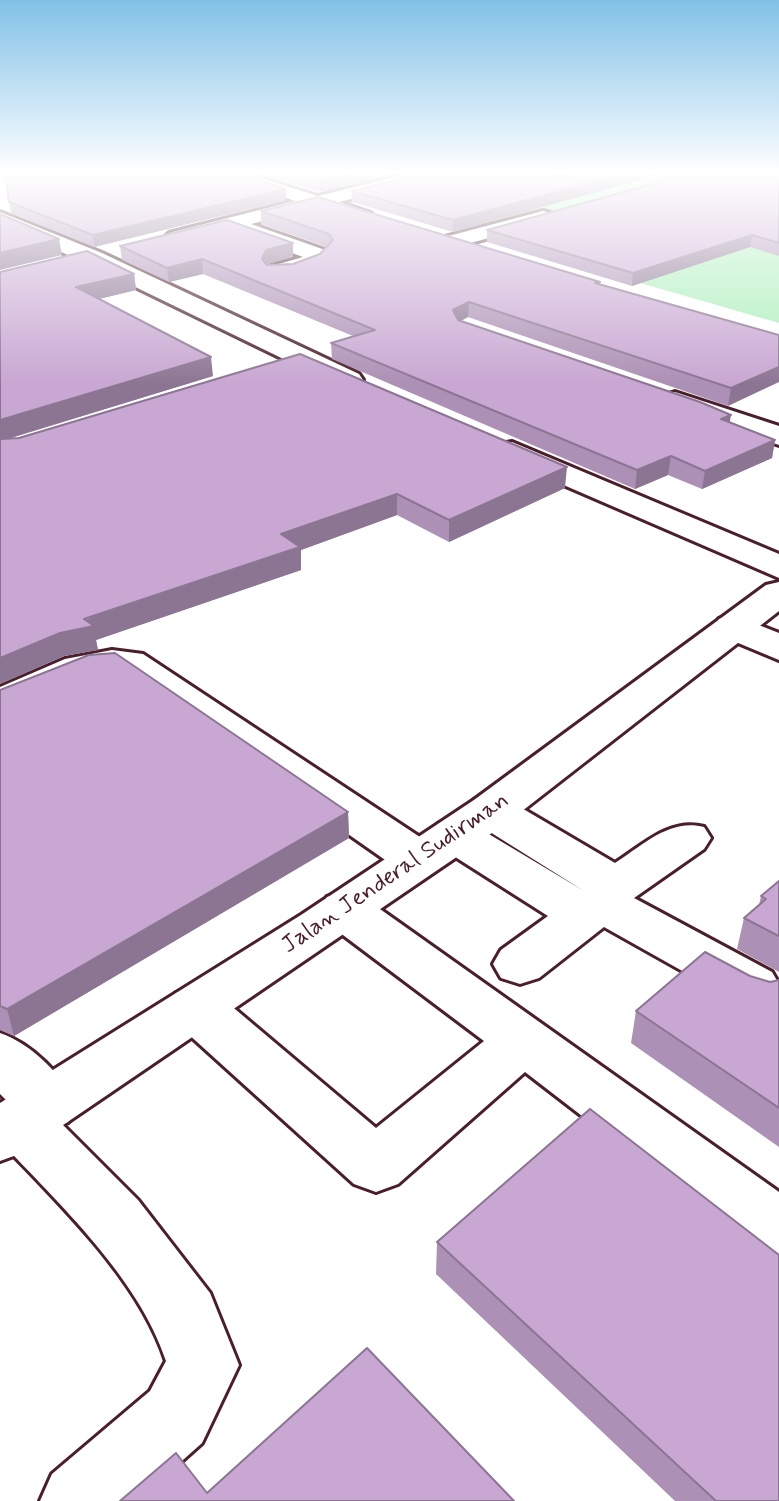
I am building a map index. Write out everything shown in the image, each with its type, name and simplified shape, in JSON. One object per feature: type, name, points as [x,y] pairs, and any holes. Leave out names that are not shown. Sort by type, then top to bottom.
[{"type":"street","points":[[61,244],[375,392]]},
{"type":"street","points":[[178,244],[162,250],[203,244]]},
{"type":"street","points":[[276,272],[314,261],[320,256],[289,244]]},
{"type":"street","points":[[452,244],[494,257]]},
{"type":"street","points":[[54,267],[124,250]]},
{"type":"street","points":[[274,369],[303,360]]},
{"type":"street","points":[[651,393],[775,431]]},
{"type":"street","points":[[491,442],[779,567]]},
{"type":"street","name":"Jalan Jenderal Sudirman","points":[[23,1121],[455,835],[779,593]]},
{"type":"street","points":[[733,627],[779,648]]},
{"type":"street","points":[[0,703],[86,664],[111,660],[129,663],[455,835],[570,906],[602,902],[763,991]]},
{"type":"street","points":[[520,964],[687,838]]},
{"type":"street","points":[[345,910],[779,1229]]},
{"type":"street","points":[[196,1008],[376,1165],[524,1040]]},
{"type":"street","points":[[0,1056],[23,1121],[115,1220],[186,1316],[203,1365],[176,1417],[79,1501]]},
{"type":"green space","points":[[505,244],[779,244],[779,323]]},
{"type":"building","points":[[0,244],[38,244],[0,253]]},
{"type":"building","points":[[289,244],[266,250],[262,259],[267,265],[293,264],[320,254],[329,244],[474,244],[600,282],[595,283],[779,335],[779,367],[731,388],[469,302],[453,310],[458,320],[700,402],[731,415],[721,419],[775,440],[705,471],[671,456],[637,470],[331,343],[375,330],[202,259],[167,268],[120,246]]},
{"type":"building","points":[[535,244],[724,244],[633,273]]},
{"type":"building","points":[[87,251],[134,274],[76,287],[211,357],[0,420],[0,272]]},
{"type":"building","points":[[300,354],[567,467],[449,520],[397,494],[281,534],[300,547],[84,619],[94,626],[60,633],[0,658],[0,439],[19,438]]},
{"type":"building","points":[[115,653],[348,812],[7,1009],[0,1006],[0,690],[89,655]]},
{"type":"building","points":[[779,881],[779,936],[744,918],[766,899],[761,896]]},
{"type":"building","points":[[705,952],[750,976],[770,982],[779,980],[779,1108],[636,1011]]},
{"type":"building","points":[[590,1109],[779,1255],[779,1501],[716,1501],[437,1242]]},
{"type":"building","points":[[367,1348],[514,1501],[120,1501],[176,1453],[207,1493]]}]
